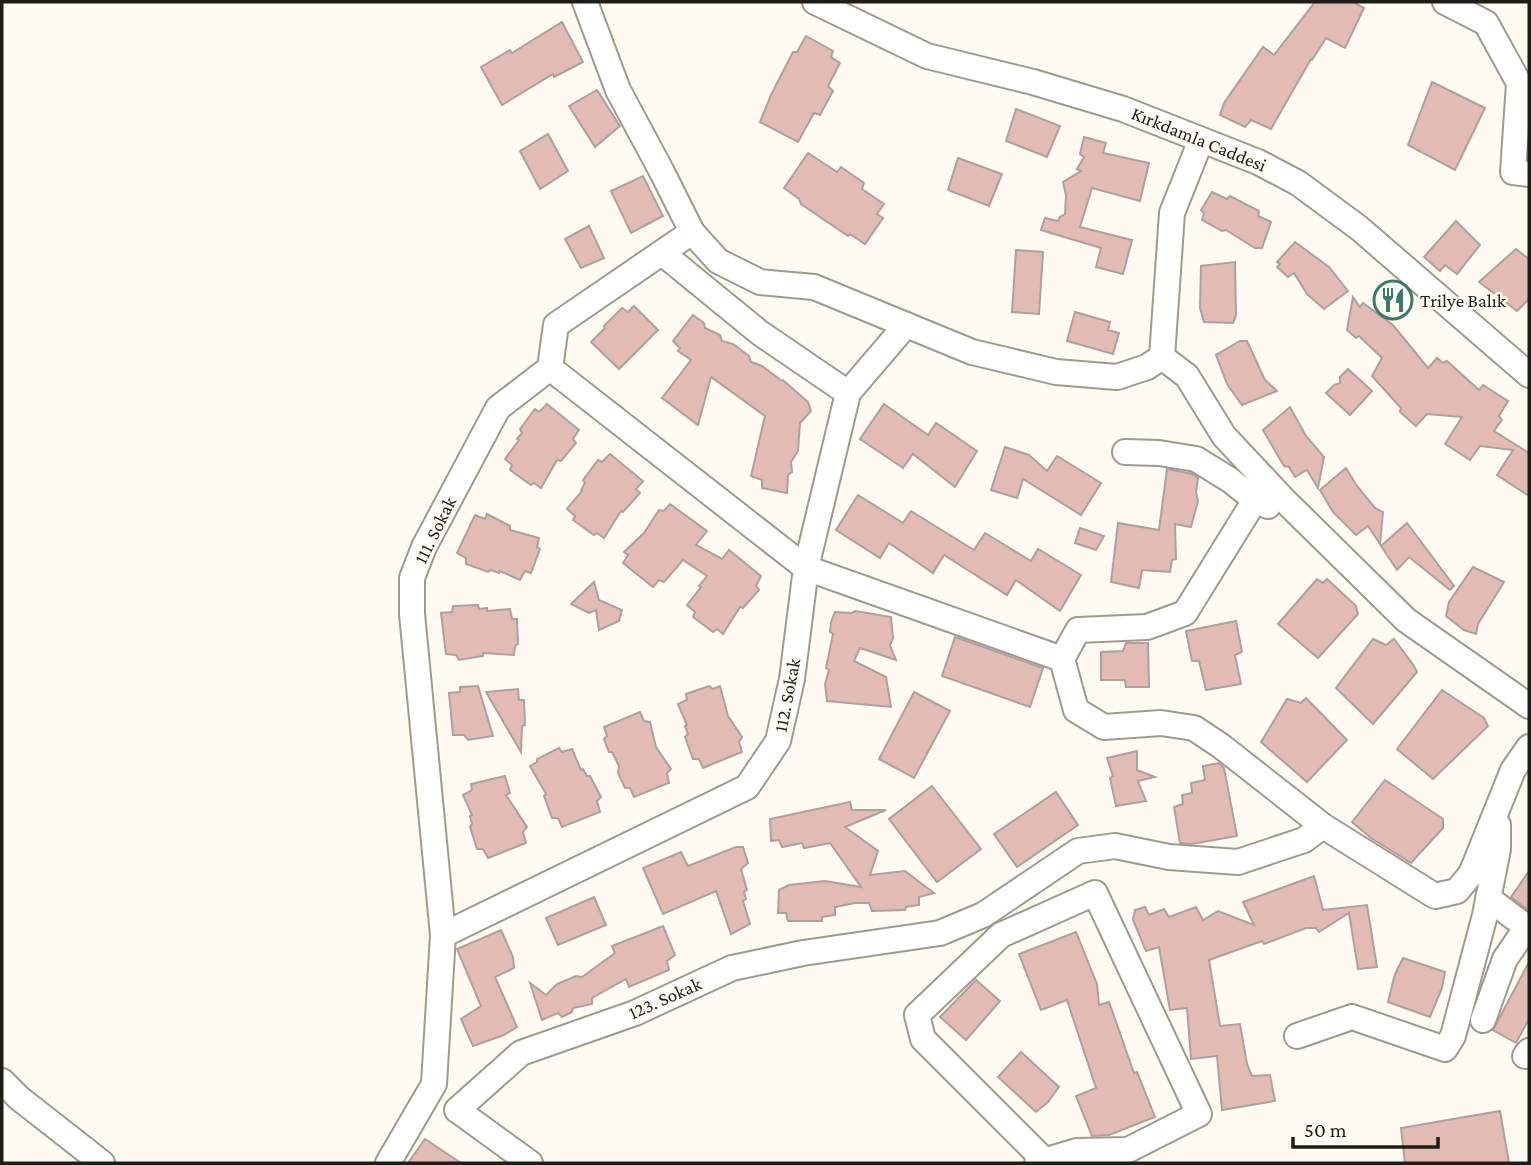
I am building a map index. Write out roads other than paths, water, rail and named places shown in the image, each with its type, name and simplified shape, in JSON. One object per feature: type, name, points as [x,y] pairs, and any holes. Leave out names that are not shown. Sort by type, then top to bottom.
[{"type":"street","points":[[585,2],[618,90],[692,232],[718,261],[760,282],[814,287],[972,352],[1056,372],[1118,377],[1147,367],[1162,357]]},
{"type":"street","name":"Kırkdamla Caddesi","points":[[815,2],[927,56],[1033,82],[1123,109],[1258,162],[1298,183],[1359,228],[1529,375]]},
{"type":"street","points":[[1445,2],[1486,23],[1519,83],[1521,173]]},
{"type":"street","points":[[1162,357],[1172,213],[1201,140]]},
{"type":"street","points":[[692,232],[556,325],[550,368],[806,568],[1062,659]]},
{"type":"street","points":[[662,253],[760,333],[848,393]]},
{"type":"street","name":"112. Sokak","points":[[443,935],[747,787],[778,741],[792,679],[806,568],[848,393],[906,325]]},
{"type":"street","points":[[1162,357],[1187,376],[1233,446],[1406,620]]},
{"type":"street","name":"111. Sokak","points":[[434,1084],[443,935],[412,614],[412,578],[424,547],[498,408],[550,368]]},
{"type":"street","points":[[1125,452],[1159,453],[1196,459],[1230,480],[1255,500],[1267,505],[1406,620],[1529,706]]},
{"type":"street","points":[[1255,500],[1185,613],[1147,627],[1078,630],[1062,659],[1076,710],[1104,727],[1161,723],[1194,728],[1323,826],[1435,896],[1457,891],[1471,874],[1513,770],[1529,747]]},
{"type":"street","points":[[1297,1036],[1352,1017],[1445,1049],[1454,1036],[1488,898],[1498,849],[1498,807]]},
{"type":"street","name":"123. Sokak","points":[[457,1110],[520,1053],[635,1013],[732,968],[803,953],[940,933],[983,915],[1078,851],[1115,846],[1169,858],[1238,862],[1304,840],[1323,826]]},
{"type":"street","points":[[1095,893],[1199,1114],[1128,1150],[1077,1152],[1040,1162],[923,1039],[917,1015],[1000,935],[1095,893]]},
{"type":"street","points":[[1483,1020],[1505,959],[1528,928],[1488,898]]},
{"type":"street","points":[[983,915],[1000,935]]},
{"type":"street","points":[[388,1163],[434,1084],[457,1110],[530,1163]]},
{"type":"street","points":[[8,1093],[102,1163]]},
{"type":"place","name":"Trilye Balık","points":[[1393,300]]}]
